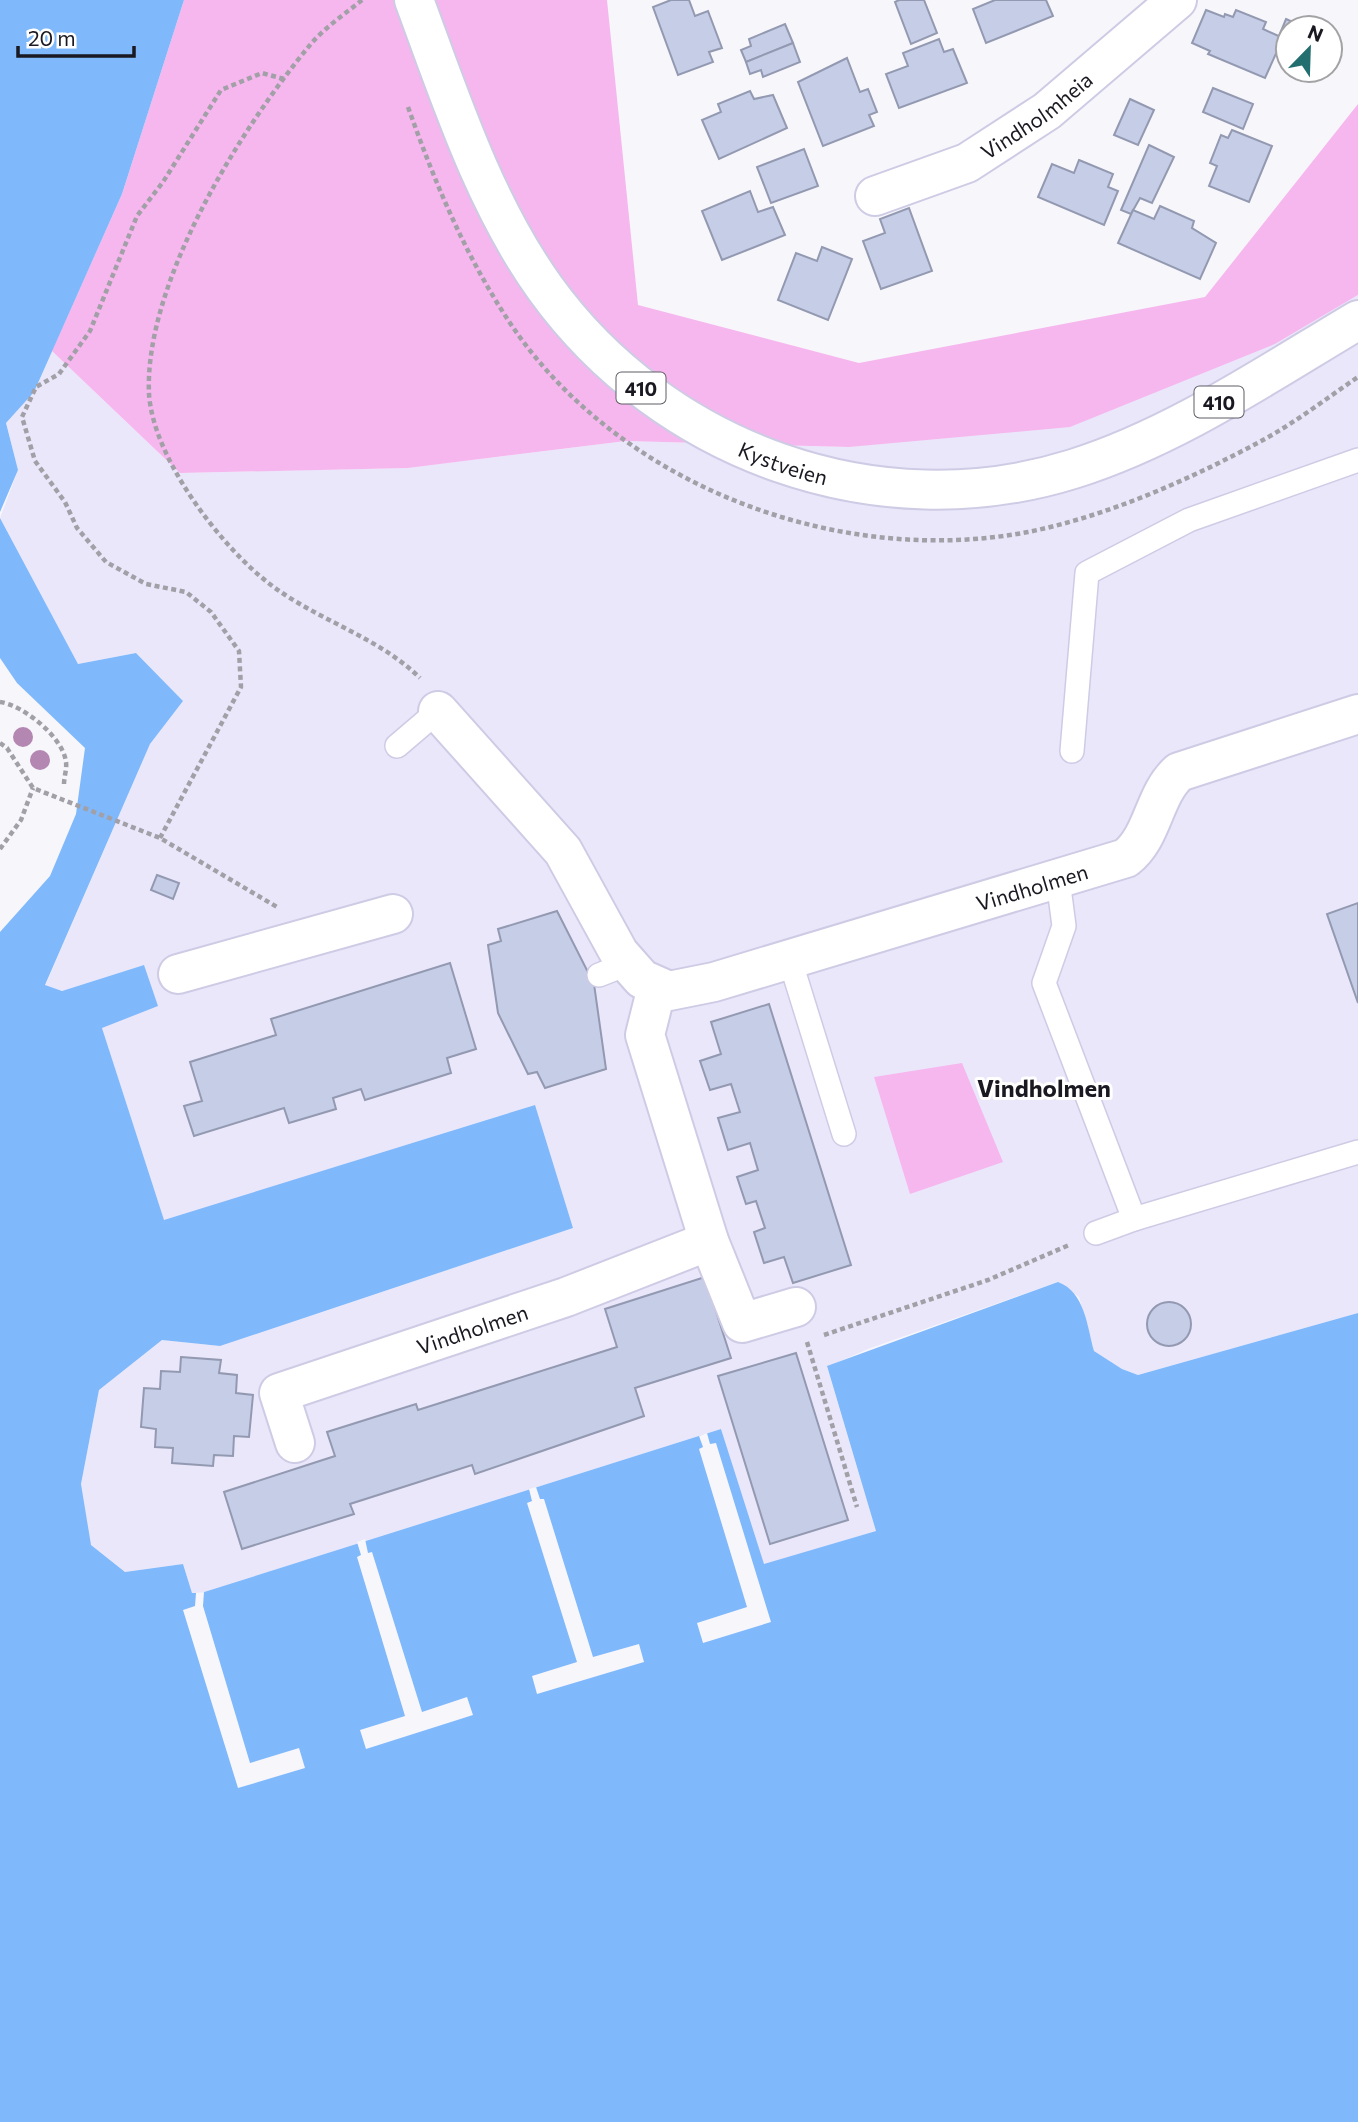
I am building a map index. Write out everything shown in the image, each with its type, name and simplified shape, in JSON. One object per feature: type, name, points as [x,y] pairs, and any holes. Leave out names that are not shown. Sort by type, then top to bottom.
[{"type":"street","name":"Kystveien","points":[[414,0],[476,159],[512,234],[544,287],[594,347],[649,395],[691,421],[757,455],[816,477],[875,486],[933,489],[987,487],[1073,469],[1136,444],[1209,408],[1358,320]]},
{"type":"street","name":"Vindholmheia","points":[[874,196],[967,163],[1047,111],[1177,0]]},
{"type":"street","points":[[438,711],[563,850],[613,970],[657,987],[645,1035],[709,1241],[742,1323],[801,1324]]},
{"type":"street","name":"Vindholmen","points":[[657,987],[669,991],[688,989],[1126,858],[1135,851],[1164,788],[1179,772],[1358,714]]},
{"type":"street","points":[[178,974],[393,914]]},
{"type":"street","name":"Vindholmen","points":[[295,1443],[279,1393],[566,1297],[709,1241]]},
{"type":"lane","points":[[1072,751],[1087,573],[1189,520],[1358,460]]},
{"type":"lane","points":[[397,746],[438,711]]},
{"type":"lane","points":[[1058,880],[1064,926],[1044,984],[1133,1219]]},
{"type":"lane","points":[[790,960],[845,1133]]},
{"type":"lane","points":[[1096,1233],[1133,1219],[1358,1152]]},
{"type":"path","points":[[362,0],[312,43],[224,167],[176,260],[154,342],[149,396],[160,437],[182,484],[236,552],[261,577],[295,601],[404,662],[424,683],[438,711]]},
{"type":"path","points":[[160,838],[242,688],[239,651],[211,612],[186,592],[146,584],[106,562],[77,528],[65,502],[35,461],[22,417],[36,387],[59,374],[90,331],[137,216],[163,182],[221,90],[262,73],[284,79]]},
{"type":"path","points":[[407,103],[439,193],[465,248],[511,324],[550,374],[600,422],[652,458],[725,496],[800,523],[857,536],[912,540],[972,539],[1030,531],[1121,505],[1192,474],[1264,440],[1358,377]]},
{"type":"path","points":[[0,702],[23,708],[60,746],[66,761],[64,784]]},
{"type":"path","points":[[0,743],[7,748],[33,788],[160,838],[323,934]]},
{"type":"path","points":[[0,849],[21,820],[33,788]]},
{"type":"path","points":[[857,1507],[801,1324],[988,1280],[1096,1233]]},
{"type":"shaded area","points":[[184,0],[607,0],[638,305],[859,363],[1205,297],[1358,104],[1358,295],[1275,344],[1070,427],[849,447],[626,441],[408,468],[180,473],[52,351],[122,194]]},
{"type":"shaded area","points":[[1358,295],[1358,1313],[1138,1375],[1122,1369],[1094,1351],[1079,1297],[1058,1282],[868,1349],[827,1367],[876,1531],[763,1565],[721,1429],[201,1593],[192,1593],[183,1564],[125,1572],[90,1544],[81,1484],[99,1390],[162,1340],[220,1346],[573,1228],[534,1105],[164,1221],[102,1028],[144,965],[62,991],[45,986],[150,744],[183,701],[136,653],[78,664],[0,518],[18,470],[6,423],[34,392],[52,351],[180,473],[407,468],[626,441],[849,447],[1275,344]]},
{"type":"shaded area","points":[[962,1063],[1003,1162],[910,1194],[874,1077]]},
{"type":"water","points":[[0,0],[184,0],[122,194],[34,392],[6,423],[18,470],[0,512]]},
{"type":"water","points":[[0,518],[78,664],[136,653],[183,701],[150,744],[45,985],[62,991],[144,965],[158,1006],[102,1028],[164,1220],[535,1105],[573,1228],[220,1346],[162,1340],[99,1390],[81,1484],[91,1545],[125,1572],[183,1564],[192,1593],[201,1593],[721,1429],[764,1564],[876,1531],[827,1366],[1058,1282],[1074,1293],[1084,1311],[1094,1351],[1122,1369],[1138,1375],[1358,1313],[1358,2122],[0,2122],[0,932],[50,876],[76,814],[85,748],[17,683],[0,658]]},
{"type":"pier","points":[[707,1433],[710,1444],[716,1443],[771,1622],[703,1643],[697,1623],[747,1607],[699,1449],[703,1447],[699,1436]]},
{"type":"pier","points":[[536,1487],[540,1499],[544,1499],[593,1657],[639,1644],[644,1662],[537,1694],[532,1676],[577,1662],[527,1503],[532,1501],[529,1489]]},
{"type":"pier","points":[[365,1539],[368,1553],[372,1552],[422,1712],[467,1697],[473,1715],[366,1749],[360,1730],[405,1716],[357,1557],[361,1555],[357,1542]]},
{"type":"pier","points":[[204,1592],[203,1606],[250,1763],[299,1748],[305,1768],[238,1788],[183,1610],[195,1606],[196,1593]]},
{"type":"building","points":[[671,0],[689,0],[695,16],[708,11],[722,48],[709,52],[713,62],[678,75],[653,7]]},
{"type":"building","points":[[924,0],[937,33],[911,44],[895,2]]},
{"type":"building","points":[[995,0],[1046,0],[1053,16],[986,43],[973,9]]},
{"type":"building","points":[[1206,10],[1224,17],[1225,14],[1233,17],[1236,10],[1266,22],[1263,29],[1274,34],[1274,58],[1265,78],[1208,54],[1210,51],[1192,43]]},
{"type":"building","points":[[785,24],[793,43],[746,62],[741,50],[751,46],[749,39]]},
{"type":"building","points":[[939,39],[944,52],[953,49],[967,83],[899,108],[886,74],[908,66],[903,53]]},
{"type":"building","points":[[793,43],[800,62],[763,77],[761,70],[750,74],[746,62]]},
{"type":"building","points":[[847,58],[860,92],[868,89],[877,112],[869,115],[874,126],[823,146],[798,82]]},
{"type":"building","points":[[1213,88],[1253,104],[1243,129],[1203,112]]},
{"type":"building","points":[[750,91],[754,99],[773,95],[787,128],[719,159],[702,120],[721,112],[718,104]]},
{"type":"building","points":[[1130,99],[1154,110],[1138,145],[1114,135]]},
{"type":"building","points":[[1232,130],[1272,146],[1249,202],[1209,186],[1217,166],[1210,163],[1221,135],[1228,138]]},
{"type":"building","points":[[1149,145],[1174,157],[1152,203],[1140,198],[1131,214],[1121,210]]},
{"type":"building","points":[[804,149],[818,186],[771,203],[757,167]]},
{"type":"building","points":[[1079,160],[1113,174],[1108,187],[1118,191],[1104,225],[1038,197],[1052,164],[1074,173]]},
{"type":"building","points":[[750,191],[758,212],[773,207],[785,235],[722,260],[702,211]]},
{"type":"building","points":[[1160,206],[1194,221],[1192,228],[1216,243],[1200,279],[1118,243],[1133,210],[1154,219]]},
{"type":"building","points":[[909,208],[932,271],[881,289],[863,241],[885,233],[880,219]]},
{"type":"building","points":[[822,247],[852,259],[828,320],[778,300],[796,253],[817,261]]},
{"type":"building","points":[[157,875],[179,883],[173,899],[151,890]]},
{"type":"building","points":[[1358,903],[1358,1003],[1327,914]]},
{"type":"building","points":[[557,911],[594,984],[606,1069],[545,1088],[537,1072],[528,1074],[498,1013],[488,945],[501,941],[498,929]]},
{"type":"building","points":[[450,963],[476,1049],[447,1058],[451,1073],[365,1100],[361,1089],[333,1098],[336,1109],[289,1123],[284,1108],[194,1136],[184,1106],[202,1101],[190,1062],[276,1035],[271,1019]]},
{"type":"building","points":[[769,1004],[851,1265],[793,1283],[784,1257],[764,1263],[754,1232],[765,1228],[756,1201],[746,1204],[737,1177],[758,1170],[750,1143],[728,1150],[718,1118],[740,1112],[731,1084],[710,1090],[700,1061],[721,1054],[711,1022]]},
{"type":"building","points":[[705,1277],[731,1358],[635,1388],[644,1416],[475,1474],[472,1465],[350,1504],[354,1514],[242,1549],[224,1492],[335,1456],[327,1432],[416,1404],[418,1410],[617,1347],[605,1309]]},
{"type":"building","points":[[1169,1302],[1184,1309],[1191,1324],[1184,1339],[1169,1346],[1154,1339],[1147,1324],[1154,1309]]},
{"type":"building","points":[[796,1353],[848,1520],[770,1544],[718,1376]]},
{"type":"building","points":[[181,1357],[221,1360],[219,1373],[237,1375],[236,1393],[253,1395],[249,1437],[234,1436],[233,1456],[214,1455],[213,1466],[172,1463],[173,1448],[155,1447],[156,1429],[141,1427],[144,1388],[160,1389],[161,1371],[180,1372]]},
{"type":"district","name":"Vindholmen","points":[[1044,1087]]}]
